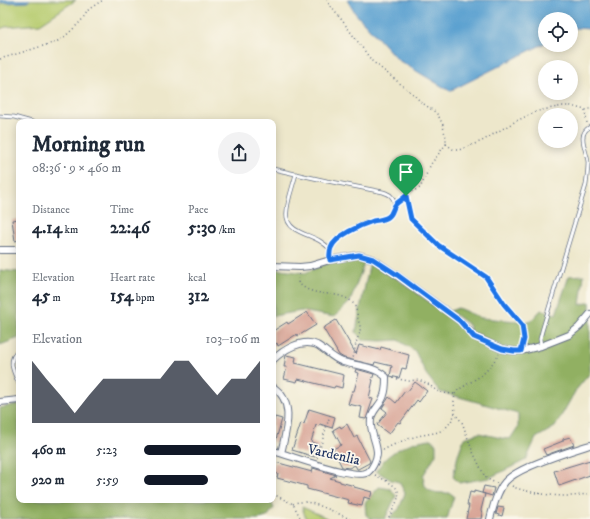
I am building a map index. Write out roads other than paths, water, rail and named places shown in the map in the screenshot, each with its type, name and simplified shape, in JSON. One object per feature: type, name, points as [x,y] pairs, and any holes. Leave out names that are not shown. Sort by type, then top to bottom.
[{"type":"street","points":[[0,250],[16,250]]},
{"type":"street","points":[[276,266],[310,266],[330,260],[359,255],[373,259],[460,321],[474,337],[502,349],[514,351],[521,351],[541,346],[569,335],[579,327],[590,314]]},
{"type":"street","name":"Vardenlia","points":[[276,357],[281,353],[301,343],[316,344],[341,361],[374,368],[386,377],[384,396],[374,410],[371,418],[371,430],[377,453],[374,465],[368,472],[361,474],[351,473],[276,452]]},
{"type":"street","points":[[276,389],[284,399],[287,406],[287,426],[282,453]]},
{"type":"street","points":[[0,402],[16,400]]},
{"type":"street","points":[[490,519],[494,505],[504,483],[522,470],[590,445]]},
{"type":"lane","points":[[0,116],[21,119]]},
{"type":"lane","points":[[541,346],[540,339],[542,331],[586,185],[588,164],[583,138],[584,133],[589,128]]},
{"type":"lane","points":[[276,170],[383,192],[390,194],[394,200],[395,206],[390,216],[358,226],[332,245],[330,249],[330,260]]},
{"type":"lane","points":[[296,174],[286,209],[286,218],[288,223],[292,228],[323,242],[330,249]]},
{"type":"lane","points":[[16,352],[13,356],[12,368],[16,377]]},
{"type":"water","points":[[0,0],[30,0],[27,2],[0,3]]},
{"type":"water","points":[[347,0],[590,0],[590,29],[578,28],[578,12],[538,12],[538,47],[450,91],[398,60],[355,13]]}]
